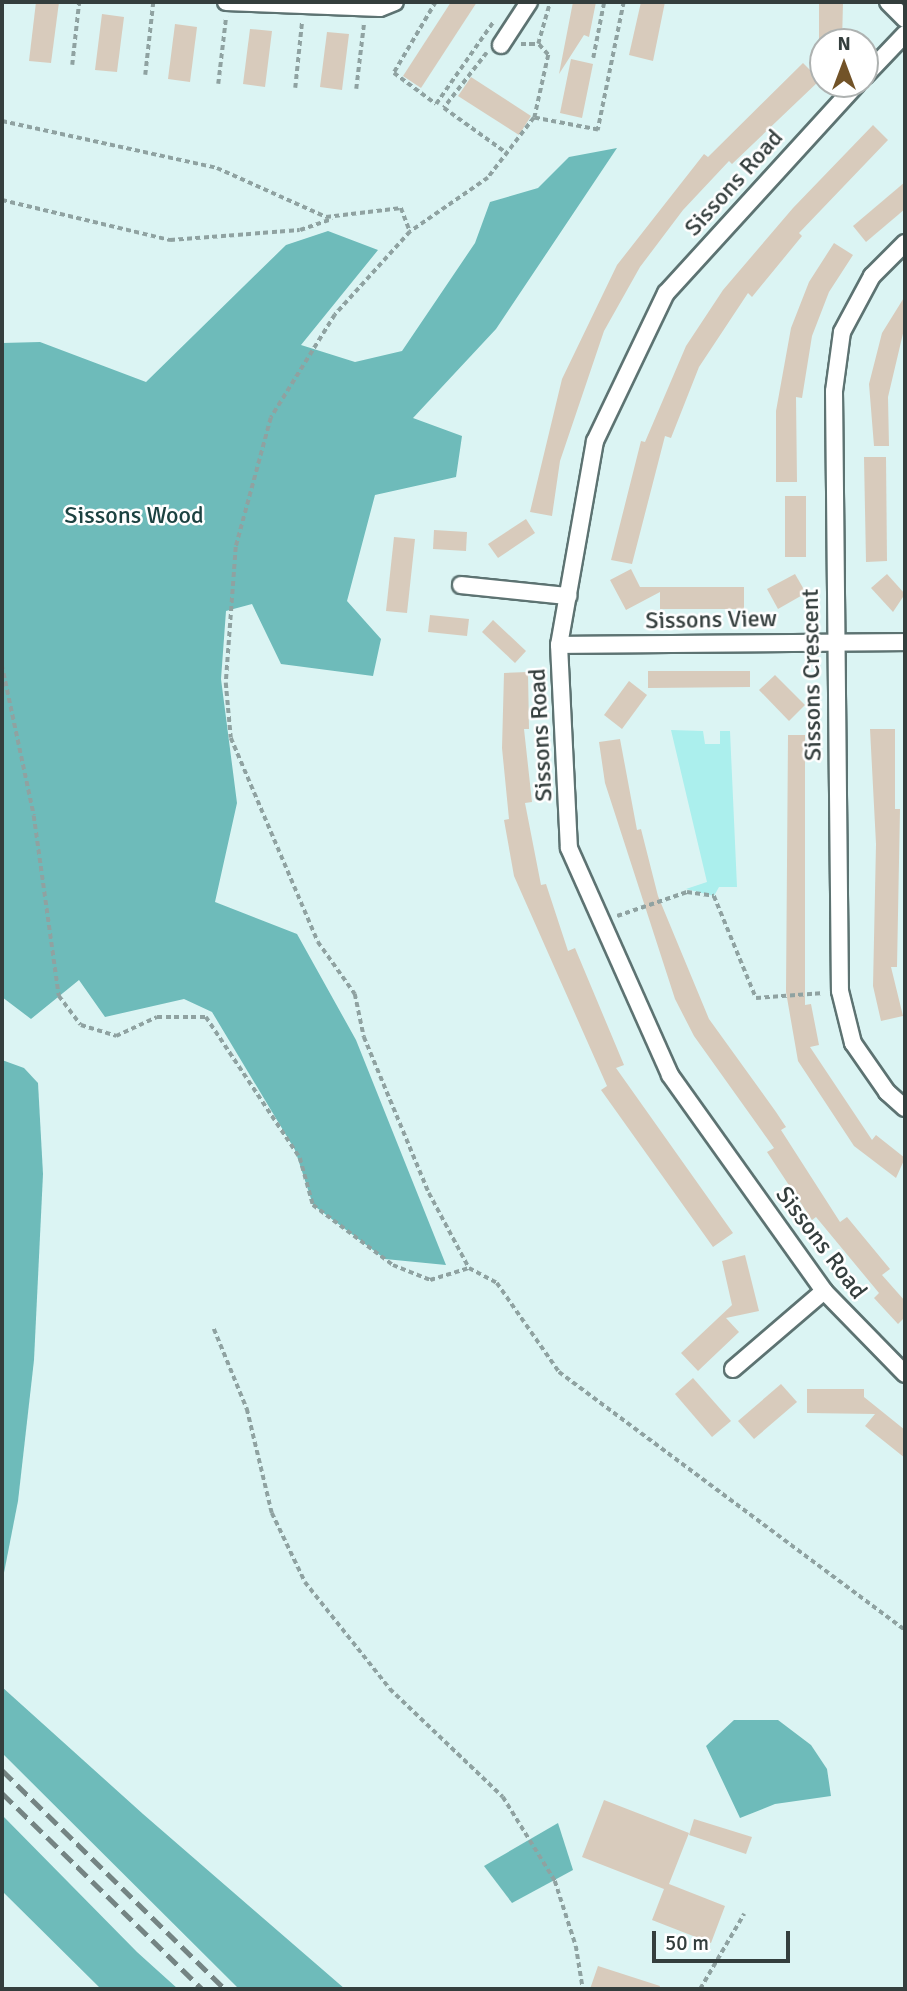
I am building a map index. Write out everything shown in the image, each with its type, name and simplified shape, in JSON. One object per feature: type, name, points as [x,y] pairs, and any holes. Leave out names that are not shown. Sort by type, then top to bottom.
[{"type":"street","points":[[227,2],[366,8],[395,2]]},
{"type":"street","points":[[501,45],[529,2]]},
{"type":"street","points":[[888,2],[905,19]]},
{"type":"street","points":[[879,61],[905,34]]},
{"type":"street","name":"Sissons Road","points":[[844,98],[666,293],[595,441],[559,645],[569,848],[670,1075],[824,1291],[905,1374]]},
{"type":"street","name":"Sissons Crescent","points":[[905,243],[872,276],[842,332],[834,391],[834,641],[840,991],[853,1043],[887,1092],[905,1108]]},
{"type":"street","points":[[461,585],[568,596]]},
{"type":"street","name":"Sissons View","points":[[559,645],[905,642]]},
{"type":"street","points":[[733,1369],[824,1291]]},
{"type":"path","points":[[72,65],[79,2]]},
{"type":"path","points":[[145,75],[153,2]]},
{"type":"path","points":[[218,84],[227,2]]},
{"type":"path","points":[[436,2],[394,73],[436,104],[500,13]]},
{"type":"path","points":[[538,44],[550,2]]},
{"type":"path","points":[[593,58],[604,2]]},
{"type":"path","points":[[534,118],[598,130],[624,2]]},
{"type":"path","points":[[295,88],[304,5]]},
{"type":"path","points":[[356,89],[366,8]]},
{"type":"path","points":[[509,155],[444,108],[478,59],[501,45],[538,44],[548,55],[534,118],[509,155],[488,178],[410,232],[335,315],[271,418],[236,547],[226,683],[231,738],[262,818],[318,942],[355,994],[364,1037],[429,1192],[470,1268],[497,1283],[559,1372],[905,1630]]},
{"type":"path","points":[[2,121],[217,168],[326,218],[401,208],[410,232]]},
{"type":"path","points":[[2,200],[170,240],[300,230],[338,217]]},
{"type":"path","points":[[2,665],[34,817],[59,996],[81,1025],[116,1036],[157,1017],[206,1017],[300,1158],[313,1205],[393,1265],[430,1280],[470,1268]]},
{"type":"path","points":[[601,921],[687,892],[714,896],[756,998],[840,991]]},
{"type":"path","points":[[214,1329],[247,1409],[272,1513],[305,1582],[390,1689],[503,1797],[555,1881],[576,1946],[583,1989]]},
{"type":"path","points":[[700,1989],[744,1914]]},
{"type":"shaded area","points":[[671,730],[703,731],[705,744],[720,744],[720,731],[730,731],[737,887],[719,887],[714,896],[686,889],[707,882]]},
{"type":"green space","name":"Sissons Wood","points":[[617,148],[496,329],[413,418],[462,436],[456,477],[375,495],[347,601],[381,639],[373,676],[281,664],[252,604],[226,611],[221,679],[237,803],[215,902],[297,934],[356,1040],[446,1265],[385,1259],[313,1205],[295,1150],[212,1012],[184,999],[105,1017],[79,980],[31,1019],[2,997],[2,343],[40,342],[146,382],[286,245],[328,231],[378,250],[301,345],[355,362],[402,351],[475,243],[490,202],[538,188],[569,157]]},
{"type":"green space","points":[[2,1060],[24,1068],[38,1083],[43,1174],[34,1360],[18,1501],[2,1583]]},
{"type":"green space","points":[[2,1687],[143,1814],[345,1989],[239,1989],[2,1753]]},
{"type":"green space","points":[[734,1720],[778,1720],[811,1745],[827,1769],[831,1796],[775,1804],[740,1818],[706,1746]]},
{"type":"green space","points":[[2,1815],[137,1952],[178,1989],[101,1989],[2,1891]]},
{"type":"green space","points":[[558,1823],[573,1870],[512,1903],[484,1866]]},
{"type":"building","points":[[36,2],[59,2],[51,63],[29,61]]},
{"type":"building","points":[[451,2],[477,2],[421,88],[403,76]]},
{"type":"building","points":[[573,2],[596,2],[589,37],[584,35],[559,74]]},
{"type":"building","points":[[641,2],[665,2],[653,61],[629,55]]},
{"type":"building","points":[[819,2],[843,2],[842,28],[819,28]]},
{"type":"building","points":[[102,14],[124,17],[117,72],[95,70]]},
{"type":"building","points":[[175,24],[197,27],[190,82],[168,79]]},
{"type":"building","points":[[250,29],[272,31],[265,87],[243,84]]},
{"type":"building","points":[[327,32],[349,34],[342,90],[320,87]]},
{"type":"building","points":[[571,59],[593,64],[582,118],[560,113]]},
{"type":"building","points":[[803,63],[809,69],[809,90],[732,164],[729,161],[683,210],[640,267],[604,331],[560,461],[552,516],[530,512],[562,379],[617,265],[704,154],[708,157]]},
{"type":"building","points":[[471,77],[531,116],[519,135],[458,96]]},
{"type":"building","points":[[873,125],[888,140],[799,233],[802,236],[752,297],[748,293],[699,367],[671,438],[665,436],[632,564],[611,560],[641,441],[645,442],[686,346],[723,290],[793,208]]},
{"type":"building","points":[[905,182],[905,209],[866,242],[853,226]]},
{"type":"building","points":[[834,243],[853,255],[829,292],[812,336],[802,398],[796,397],[797,482],[776,482],[776,411],[791,328],[809,282]]},
{"type":"building","points":[[905,296],[905,325],[888,397],[889,446],[874,446],[869,384],[882,333]]},
{"type":"building","points":[[864,457],[886,457],[887,561],[866,562]]},
{"type":"building","points":[[785,496],[806,496],[806,557],[785,557]]},
{"type":"building","points":[[526,519],[535,533],[498,558],[488,544]]},
{"type":"building","points":[[434,530],[467,532],[466,551],[433,549]]},
{"type":"building","points":[[394,537],[415,539],[407,613],[386,611]]},
{"type":"building","points":[[631,569],[640,587],[744,587],[744,609],[660,609],[660,592],[626,610],[610,580]]},
{"type":"building","points":[[795,574],[806,593],[778,609],[767,589]]},
{"type":"building","points":[[887,574],[905,594],[893,612],[871,588]]},
{"type":"building","points":[[430,615],[469,619],[467,636],[428,632]]},
{"type":"building","points":[[493,620],[526,651],[515,663],[482,632]]},
{"type":"building","points":[[648,671],[750,671],[750,687],[648,688]]},
{"type":"building","points":[[528,672],[529,729],[524,729],[532,802],[525,803],[541,885],[546,884],[568,951],[575,948],[624,1065],[616,1068],[733,1233],[713,1247],[601,1090],[607,1086],[514,876],[504,820],[509,819],[502,748],[504,673]]},
{"type":"building","points":[[775,675],[805,705],[789,721],[759,690]]},
{"type":"building","points":[[629,681],[647,695],[622,729],[604,715]]},
{"type":"building","points":[[870,729],[895,729],[895,809],[900,809],[897,967],[891,967],[903,1016],[881,1021],[873,986],[876,844]]},
{"type":"building","points":[[788,735],[805,735],[805,1005],[811,1004],[819,1045],[810,1047],[872,1140],[876,1135],[905,1158],[896,1178],[854,1146],[798,1061],[786,992]]},
{"type":"building","points":[[620,739],[637,830],[641,829],[658,896],[709,1019],[786,1127],[781,1130],[840,1222],[847,1217],[890,1269],[882,1275],[905,1301],[905,1317],[898,1324],[874,1298],[879,1293],[816,1217],[812,1220],[767,1152],[774,1148],[694,1036],[675,999],[605,783],[599,742]]},
{"type":"building","points":[[745,1255],[759,1311],[726,1318],[739,1332],[698,1371],[681,1353],[732,1305],[722,1261]]},
{"type":"building","points":[[693,1378],[731,1421],[712,1437],[675,1394]]},
{"type":"building","points":[[781,1384],[797,1402],[754,1439],[738,1421]]},
{"type":"building","points":[[807,1389],[864,1389],[864,1397],[905,1430],[905,1458],[865,1426],[875,1414],[807,1413]]},
{"type":"building","points":[[604,1800],[689,1833],[669,1884],[725,1906],[711,1943],[652,1920],[664,1889],[582,1857]]},
{"type":"building","points":[[694,1819],[752,1837],[746,1854],[689,1835]]},
{"type":"building","points":[[598,1966],[660,1986],[659,1989],[590,1989]]},
{"type":"railway","points":[[2,1770],[225,1989]]},
{"type":"railway","points":[[2,1793],[202,1989]]}]
